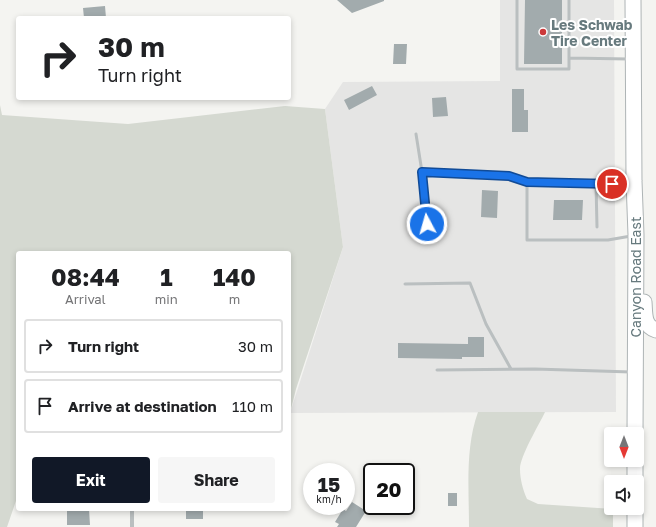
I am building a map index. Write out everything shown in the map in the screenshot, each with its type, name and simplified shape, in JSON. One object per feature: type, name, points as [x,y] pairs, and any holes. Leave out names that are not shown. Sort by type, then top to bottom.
[{"type":"main road","name":"Canyon Road East","points":[[633,0],[634,181],[636,235],[635,427]]},
{"type":"main road","points":[[636,235],[646,321],[650,327],[656,330]]},
{"type":"main road","points":[[635,515],[635,527]]},
{"type":"street","points":[[132,511],[132,527]]},
{"type":"lane","points":[[517,0],[517,69],[569,70],[569,0]]},
{"type":"lane","points":[[569,58],[634,59]]},
{"type":"lane","points":[[416,134],[422,172],[428,237]]},
{"type":"lane","points":[[422,172],[509,176],[527,182],[596,184],[634,181]]},
{"type":"lane","points":[[527,182],[527,240],[608,240],[636,235]]},
{"type":"lane","points":[[596,184],[597,227]]},
{"type":"lane","points":[[405,284],[470,282],[486,324],[511,369]]},
{"type":"lane","points":[[438,370],[511,369],[635,372]]},
{"type":"shaded area","points":[[500,0],[614,0],[616,412],[291,413],[343,247],[325,109],[343,82],[500,81]]},
{"type":"shaded area","points":[[0,105],[2,115],[128,124],[285,106],[325,109],[343,247],[296,389],[291,409],[291,251],[16,251],[16,501],[7,527],[0,527]]},
{"type":"shaded area","points":[[478,412],[545,412],[526,449],[521,463],[521,481],[527,499],[538,504],[604,508],[604,515],[613,515],[613,527],[469,527],[469,454]]},
{"type":"building","points":[[337,0],[384,0],[384,1],[352,13]]},
{"type":"building","name":"Les Schwab Tire Center","points":[[525,0],[562,0],[562,64],[524,64]]},
{"type":"building","points":[[105,6],[106,16],[84,16],[83,8]]},
{"type":"building","points":[[394,44],[407,44],[406,64],[393,64]]},
{"type":"building","points":[[372,86],[377,95],[349,110],[344,100]]},
{"type":"building","points":[[512,89],[524,89],[524,110],[528,110],[528,132],[512,132]]},
{"type":"building","points":[[446,97],[448,116],[433,117],[432,98]]},
{"type":"building","points":[[482,190],[498,191],[497,218],[481,217]]},
{"type":"building","points":[[554,200],[583,200],[582,220],[553,220]]},
{"type":"building","points":[[468,337],[484,337],[484,357],[462,357],[462,359],[398,358],[398,343],[468,344]]},
{"type":"building","points":[[448,493],[457,493],[457,506],[448,506]]},
{"type":"building","points":[[355,504],[363,509],[364,515],[356,527],[337,527],[339,524],[335,522],[339,515],[355,515]]},
{"type":"building","points":[[67,511],[89,511],[90,525],[67,525]]},
{"type":"building","points":[[186,511],[203,511],[203,519],[186,519]]},
{"type":"place","name":"Les Schwab Tire Center","points":[[543,32]]},
{"type":"route","points":[[427,224],[422,172],[509,176],[527,182],[612,184]]}]
